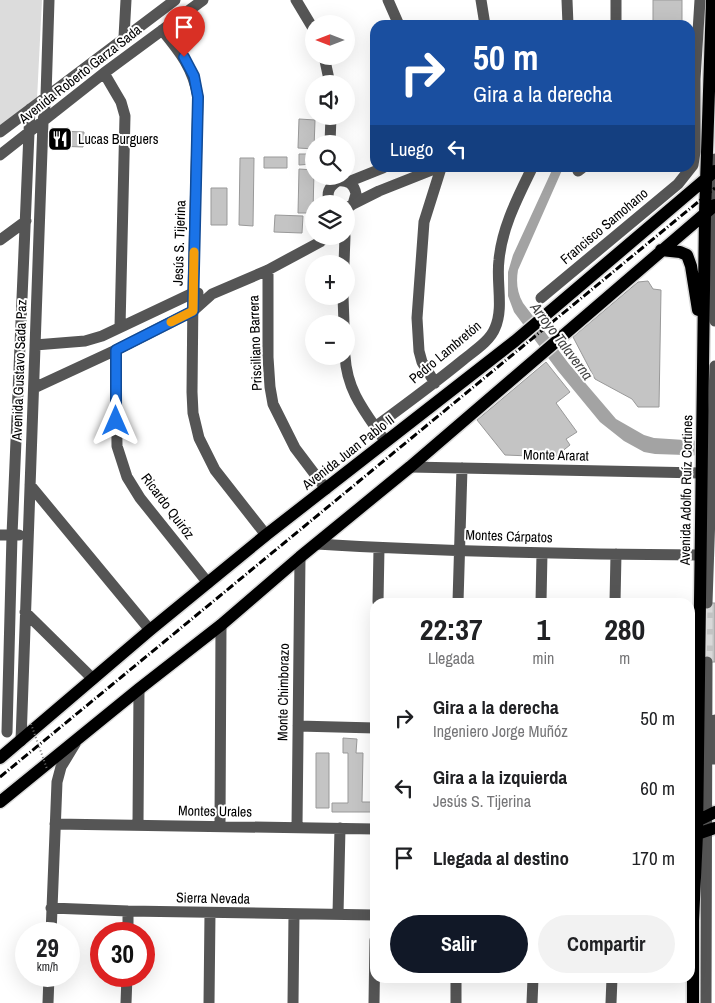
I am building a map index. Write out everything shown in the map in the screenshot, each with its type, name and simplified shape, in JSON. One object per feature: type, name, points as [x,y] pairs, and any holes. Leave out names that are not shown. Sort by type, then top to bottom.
[{"type":"main road","name":"Avenida Adolfo Ruíz Cortines","points":[[695,717],[700,555],[700,473],[712,174],[712,0]]},
{"type":"main road","name":"Avenida Juan Pablo II","points":[[0,758],[150,630],[266,535],[515,341],[712,174]]},
{"type":"main road","points":[[0,802],[80,736],[221,625],[300,557],[410,467],[711,208]]},
{"type":"main road","points":[[661,250],[680,252],[687,256],[691,266],[704,357]]},
{"type":"main road","name":"Avenida Adolfo Ruíz Cortines","points":[[695,756],[705,824],[695,899]]},
{"type":"main road","name":"Avenida Adolfo Ruíz Cortines","points":[[693,983],[693,1003]]},
{"type":"street","name":"Avenida Gustavo Sada Paz","points":[[21,741],[42,122],[46,96],[49,0]]},
{"type":"street","points":[[124,37],[126,0]]},
{"type":"street","name":"Avenida Roberto Garza Sada","points":[[0,132],[175,0]]},
{"type":"street","name":"Avenida Roberto Garza Sada","points":[[0,155],[104,73],[203,0]]},
{"type":"street","points":[[296,0],[305,15]]},
{"type":"street","points":[[388,0],[397,20]]},
{"type":"street","points":[[481,0],[484,20]]},
{"type":"street","points":[[567,0],[568,20]]},
{"type":"street","points":[[616,0],[616,20]]},
{"type":"street","name":"Francisco Samohano","points":[[695,58],[700,0]]},
{"type":"street","name":"Jesús S. Tijerina","points":[[162,30],[184,57],[194,76],[198,97],[193,292],[193,413],[199,438],[215,470],[266,535]]},
{"type":"street","points":[[104,73],[121,102],[125,116],[120,327]]},
{"type":"street","name":"Avenida Gustavo Sada Paz","points":[[7,732],[12,535],[30,109]]},
{"type":"street","points":[[712,174],[715,159]]},
{"type":"street","points":[[355,179],[373,172]]},
{"type":"street","points":[[378,172],[379,191]]},
{"type":"street","points":[[355,204],[379,191],[427,172]]},
{"type":"street","points":[[435,383],[422,362],[419,351],[417,318],[424,222],[440,172]]},
{"type":"street","name":"Pedro Lambretón","points":[[376,427],[479,348],[492,334],[496,327],[499,310],[498,274],[501,245],[516,203],[530,172]]},
{"type":"street","name":"Francisco Samohano","points":[[541,298],[678,184],[688,172]]},
{"type":"street","points":[[711,208],[715,321]]},
{"type":"street","points":[[0,240],[26,221]]},
{"type":"street","points":[[34,388],[116,350],[193,311],[212,294],[268,270],[314,245]]},
{"type":"street","name":"Prisciliano Barrera","points":[[268,270],[268,357],[273,404],[295,448],[326,489]]},
{"type":"street","points":[[35,345],[85,341],[102,336],[193,292],[212,294]]},
{"type":"street","name":"Ricardo Quiróz","points":[[116,350],[117,446],[128,477],[140,498],[208,583]]},
{"type":"street","points":[[346,365],[351,390],[385,441]]},
{"type":"street","points":[[707,603],[715,366]]},
{"type":"street","name":"Monte Ararat","points":[[410,467],[700,473]]},
{"type":"street","points":[[458,598],[462,468]]},
{"type":"street","points":[[30,485],[150,630]]},
{"type":"street","points":[[0,535],[28,535]]},
{"type":"street","name":"Montes Cárpatos","points":[[317,544],[379,548],[542,553],[700,555]]},
{"type":"street","points":[[378,598],[379,548]]},
{"type":"street","points":[[541,598],[542,553]]},
{"type":"street","points":[[616,554],[616,598]]},
{"type":"street","name":"Monte Chimborazo","points":[[297,827],[300,557]]},
{"type":"street","points":[[26,612],[93,678]]},
{"type":"street","points":[[220,826],[221,625]]},
{"type":"street","points":[[706,1003],[705,824],[707,662]]},
{"type":"street","points":[[138,824],[139,689]]},
{"type":"street","points":[[711,1003],[705,824],[715,720]]},
{"type":"street","points":[[298,726],[370,728]]},
{"type":"street","points":[[50,922],[59,774],[67,756],[80,736]]},
{"type":"street","name":"Montes Urales","points":[[55,824],[370,829]]},
{"type":"street","points":[[338,914],[340,828]]},
{"type":"street","name":"Sierra Nevada","points":[[51,908],[128,912],[370,915]]},
{"type":"street","points":[[128,912],[128,922]]},
{"type":"street","points":[[208,1003],[210,913]]},
{"type":"street","points":[[293,1003],[294,914]]},
{"type":"street","points":[[374,983],[374,1003]]},
{"type":"street","points":[[456,983],[456,1003]]},
{"type":"street","points":[[532,1003],[533,983]]},
{"type":"street","points":[[611,1003],[612,983]]},
{"type":"street","points":[[48,1003],[49,987]]},
{"type":"street","points":[[126,1003],[127,987]]},
{"type":"path","points":[[31,724],[47,769]]},
{"type":"shaded area","points":[[0,0],[42,0],[37,99],[0,126]]},
{"type":"shaded area","points":[[551,172],[561,172],[518,270],[519,295],[523,303],[569,364],[616,419],[644,435],[654,438],[715,442],[715,456],[644,452],[624,441],[600,422],[558,371],[514,312],[508,296],[508,272],[513,255]]},
{"type":"building","points":[[653,0],[682,0],[682,20],[653,20]]},
{"type":"building","points":[[299,119],[305,119],[305,125],[315,125],[314,135],[305,135],[305,148],[298,148]]},
{"type":"building","points":[[56,131],[55,146],[50,145],[51,132]]},
{"type":"building","points":[[56,131],[84,132],[83,147],[55,146]]},
{"type":"building","points":[[299,154],[305,154],[305,165],[299,165]]},
{"type":"building","points":[[264,157],[287,157],[287,168],[264,168]]},
{"type":"building","points":[[240,158],[254,158],[253,226],[239,225]]},
{"type":"building","points":[[299,169],[305,169],[305,185],[314,185],[313,195],[305,195],[305,213],[298,213]]},
{"type":"building","points":[[211,188],[227,188],[227,225],[211,225]]},
{"type":"building","points":[[275,215],[303,216],[302,233],[274,232]]},
{"type":"building","points":[[648,281],[653,289],[661,290],[659,407],[638,407],[632,399],[595,379],[573,337],[638,282]]},
{"type":"building","points":[[546,362],[570,392],[556,403],[577,432],[566,439],[570,445],[555,457],[505,455],[477,420]]},
{"type":"building","points":[[704,603],[715,603],[715,662],[703,662]]},
{"type":"building","points":[[343,738],[357,739],[356,753],[363,753],[362,802],[370,802],[370,812],[332,812],[332,803],[348,803],[348,753],[343,753]]},
{"type":"building","points":[[316,753],[329,753],[329,808],[316,808]]},
{"type":"tunnel","points":[[707,603],[707,662]]},
{"type":"railway","points":[[0,777],[715,188]]},
{"type":"slow traffic","points":[[171,322],[193,311],[194,252]]},
{"type":"place","name":"Lucas Burguers","points":[[60,139]]},
{"type":"route","points":[[116,421],[116,350],[193,311],[199,110],[194,76],[184,57]]},
{"type":"water label","name":"Arroyo Talaverna","points":[[562,341]]}]
